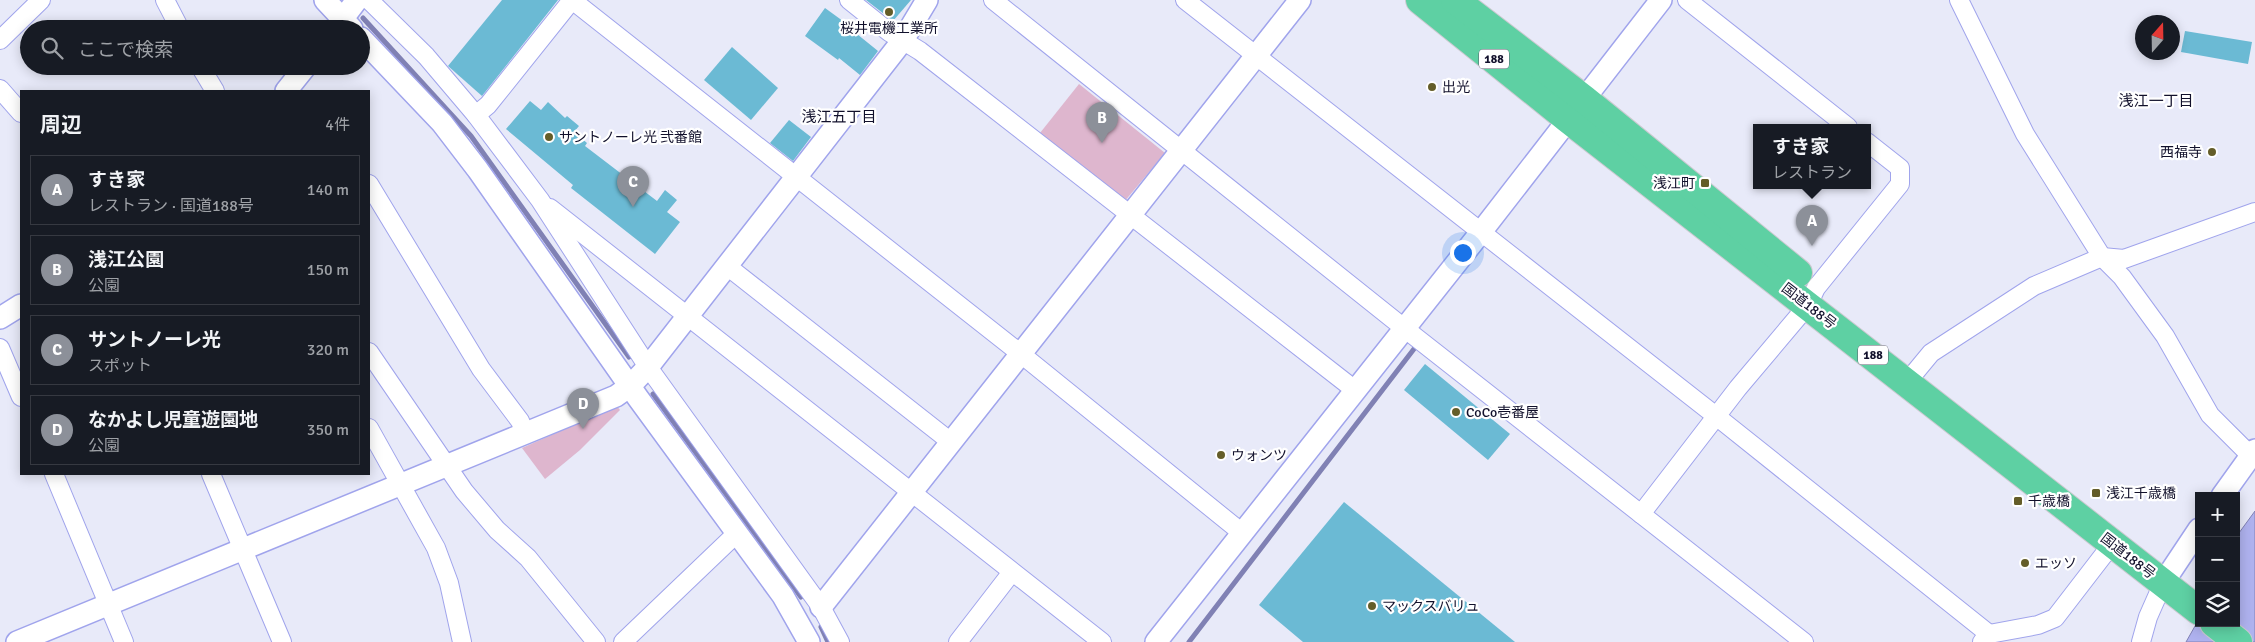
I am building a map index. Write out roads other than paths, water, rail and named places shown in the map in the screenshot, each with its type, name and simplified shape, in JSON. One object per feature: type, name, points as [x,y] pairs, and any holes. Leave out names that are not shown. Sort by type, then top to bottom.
[{"type":"highway","name":"国道188号","points":[[1420,0],[1576,109],[2178,583],[2195,606]]},
{"type":"highway","name":"国道188号","points":[[1455,0],[1576,109]]},
{"type":"highway","name":"国道188号","points":[[1912,375],[2112,544],[2178,583]]},
{"type":"highway","points":[[2240,624],[2255,636]]},
{"type":"highway","points":[[2219,627],[2238,642]]},
{"type":"street","points":[[20,20],[41,0]]},
{"type":"street","points":[[165,0],[175,20]]},
{"type":"street","points":[[325,0],[339,20]]},
{"type":"street","points":[[346,20],[357,0]]},
{"type":"street","points":[[369,0],[426,56],[476,115],[540,200],[648,367],[821,607],[840,642]]},
{"type":"street","points":[[476,115],[488,105],[572,0],[1021,354],[1242,532]]},
{"type":"street","points":[[849,0],[903,40],[920,50],[1355,390]]},
{"type":"street","points":[[16,642],[616,396],[630,386],[648,367],[798,178],[903,40],[927,0]]},
{"type":"street","points":[[993,0],[1404,328],[1804,642]]},
{"type":"street","points":[[1186,0],[1716,416],[1986,638],[2038,625],[2055,618],[2112,544]]},
{"type":"street","points":[[798,620],[821,607],[1300,0]]},
{"type":"street","points":[[1156,642],[1662,0]]},
{"type":"street","points":[[1687,0],[1844,124]]},
{"type":"street","points":[[1958,0],[2025,134],[2102,257],[2122,277],[2165,336],[2210,415],[2253,453],[2225,492]]},
{"type":"street","points":[[0,40],[20,20]]},
{"type":"street","points":[[370,48],[448,130],[798,620],[809,642]]},
{"type":"street","points":[[205,75],[214,90]]},
{"type":"street","points":[[291,90],[300,75]]},
{"type":"street","points":[[0,89],[20,112]]},
{"type":"street","points":[[1641,514],[1716,416],[1900,184],[1900,168],[1871,145]]},
{"type":"street","points":[[370,186],[481,369],[520,422],[525,433]]},
{"type":"street","points":[[540,200],[1102,642]]},
{"type":"street","points":[[1912,375],[1930,353],[2034,286],[2102,257],[2124,259],[2255,212]]},
{"type":"street","points":[[727,266],[951,442]]},
{"type":"street","points":[[0,318],[20,306]]},
{"type":"street","points":[[0,348],[20,395]]},
{"type":"street","points":[[370,353],[464,491],[497,530],[528,558],[596,642]]},
{"type":"street","points":[[370,430],[436,548],[449,583],[462,642]]},
{"type":"street","points":[[54,475],[124,642]]},
{"type":"street","points":[[211,475],[282,642]]},
{"type":"street","points":[[623,642],[736,534]]},
{"type":"street","points":[[2141,642],[2148,617],[2178,583],[2196,537]]},
{"type":"street","points":[[958,642],[1012,572]]},
{"type":"water","points":[[2255,511],[2255,642],[2186,642],[2195,626],[2240,627],[2240,532]]},
{"type":"waterway","points":[[370,26],[471,136],[629,357]]},
{"type":"waterway","points":[[1189,642],[1417,345]]},
{"type":"waterway","points":[[653,394],[801,597]]},
{"type":"waterway","points":[[821,627],[828,642]]},
{"type":"place","name":"桜井電機工業所","points":[[889,12]]},
{"type":"place","name":"出光","points":[[1432,87]]},
{"type":"place","name":"サントノーレ光 弐番館","points":[[549,137]]},
{"type":"place","name":"浅江公園","points":[[1102,143]]},
{"type":"place","name":"西福寺","points":[[2212,152]]},
{"type":"place","name":"浅江町","points":[[1705,183]]},
{"type":"place","name":"サントノーレ光","points":[[633,207]]},
{"type":"place","name":"すき家","points":[[1812,246]]},
{"type":"place","name":"CoCo壱番屋","points":[[1456,412]]},
{"type":"place","name":"なかよし児童遊園地","points":[[583,429]]},
{"type":"place","name":"ウォンツ","points":[[1221,455]]},
{"type":"place","name":"浅江千歳橋","points":[[2096,493]]},
{"type":"place","name":"千歳橋","points":[[2018,501]]},
{"type":"place","name":"エッソ","points":[[2025,563]]},
{"type":"place","name":"マックスバリュ","points":[[1372,606]]},
{"type":"district","name":"浅江一丁目","points":[[2156,101]]},
{"type":"district","name":"浅江五丁目","points":[[839,117]]}]
